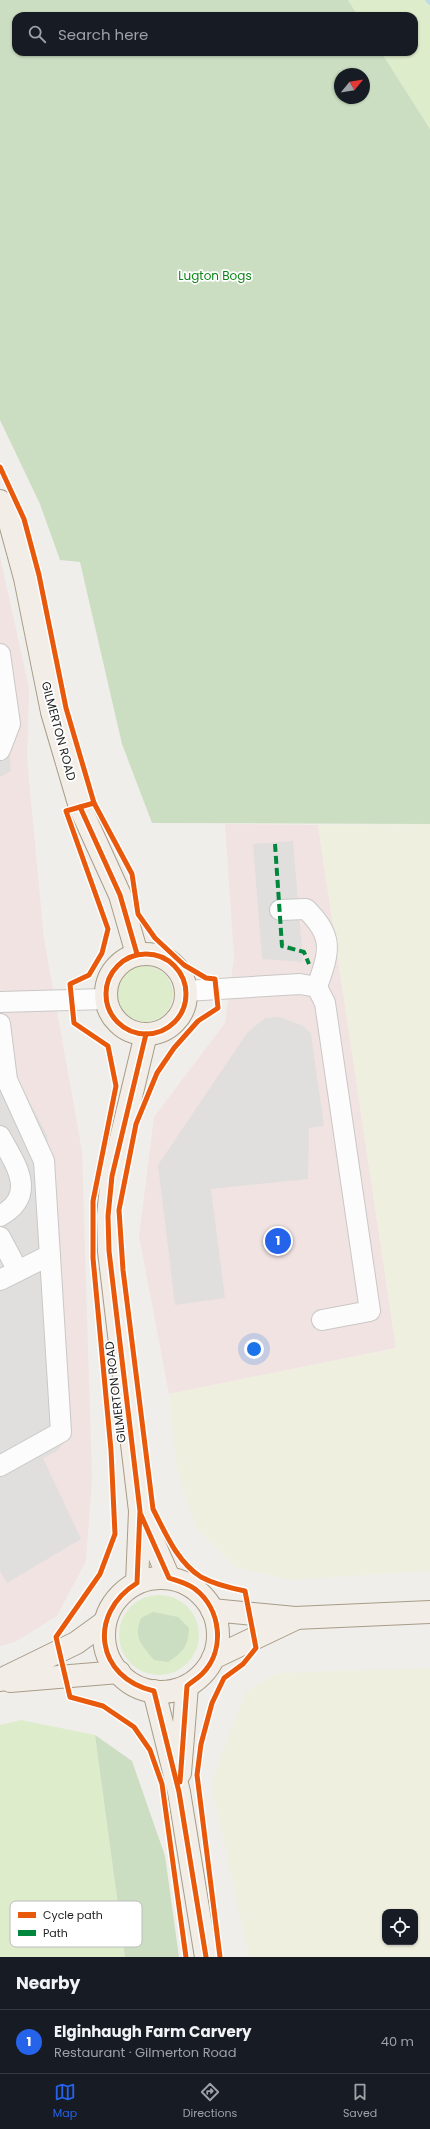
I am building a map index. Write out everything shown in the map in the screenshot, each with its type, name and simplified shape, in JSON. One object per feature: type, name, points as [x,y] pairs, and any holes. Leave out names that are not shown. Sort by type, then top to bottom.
[{"type":"main road","name":"GILMERTON ROAD","points":[[0,501],[10,524],[25,578],[52,712],[80,807],[120,895],[137,954]]},
{"type":"main road","points":[[137,954],[151,954],[164,958],[175,966],[182,977],[186,990],[185,1004],[180,1016],[170,1026],[159,1032],[146,1034],[124,1028],[109,1010],[106,999],[106,987],[110,976],[121,962],[137,954]]},
{"type":"main road","name":"GILMERTON ROAD","points":[[137,1583],[140,1511],[109,1251],[108,1216],[112,1176],[146,1034]]},
{"type":"main road","name":"GILMERTON ROAD","points":[[140,1511],[169,1578]]},
{"type":"main road","points":[[152,1578],[169,1578],[182,1582],[205,1598],[212,1610],[217,1624],[218,1642],[213,1658],[202,1674],[187,1686],[171,1691],[154,1691],[134,1685],[118,1672],[110,1662],[103,1636],[105,1622],[116,1599],[137,1583],[152,1578]]},
{"type":"main road","points":[[212,1610],[295,1618],[430,1612]]},
{"type":"main road","points":[[213,1658],[295,1618]]},
{"type":"main road","points":[[0,1681],[76,1643],[105,1622]]},
{"type":"main road","points":[[0,1681],[118,1672]]},
{"type":"main road","points":[[179,1792],[187,1686]]},
{"type":"main road","points":[[154,1691],[179,1792],[206,1957]]},
{"type":"street","points":[[0,654],[10,724],[0,750]]},
{"type":"street","points":[[280,910],[306,909],[320,923],[327,942],[326,961],[316,987]]},
{"type":"street","points":[[310,964],[316,987],[325,1003],[370,1312],[322,1320]]},
{"type":"street","points":[[186,990],[300,984],[316,987]]},
{"type":"street","points":[[0,1002],[106,999]]},
{"type":"street","points":[[0,1024],[8,1080],[44,1161],[62,1432],[0,1466]]},
{"type":"street","points":[[0,1136],[11,1157],[22,1186],[20,1200],[12,1209],[0,1216]]},
{"type":"street","points":[[0,1237],[18,1271]]},
{"type":"street","points":[[0,1280],[50,1255]]},
{"type":"shaded area","points":[[0,557],[29,688],[27,759],[44,939],[82,1151],[92,1480],[86,1561],[57,1616],[15,1642],[0,1646]]},
{"type":"shaded area","points":[[0,658],[11,771],[0,777]]},
{"type":"shaded area","points":[[225,824],[318,825],[396,1348],[169,1394],[139,1236],[154,1117],[225,1023],[234,957]]},
{"type":"shaded area","points":[[293,841],[303,962],[262,959],[253,844]]},
{"type":"shaded area","points":[[280,1017],[303,1026],[311,1034],[324,1126],[309,1128],[308,1179],[211,1189],[225,1298],[175,1305],[158,1165],[247,1033],[265,1018]]},
{"type":"shaded area","points":[[0,1046],[47,1135],[60,1236],[67,1439],[56,1452],[43,1458],[81,1539],[7,1583],[0,1571]]},
{"type":"green space","name":"Lugton Bogs","points":[[0,0],[348,0],[356,12],[12,12],[12,56],[384,56],[430,129],[430,824],[152,823],[122,744],[80,562],[60,560],[40,504],[0,420]]},
{"type":"green space","points":[[348,0],[430,0],[430,129],[384,56],[418,56],[418,12],[356,12]]},
{"type":"green space","points":[[430,824],[430,1571],[290,1580],[235,1567],[196,1528],[177,1468],[169,1394],[396,1348],[318,825]]},
{"type":"green space","points":[[145,966],[156,968],[165,974],[171,983],[173,994],[171,1005],[165,1014],[156,1020],[145,1022],[134,1020],[125,1014],[119,1005],[117,994],[119,983],[125,974],[134,968]]},
{"type":"green space","points":[[159,1595],[174,1598],[187,1607],[196,1620],[199,1635],[196,1650],[187,1663],[174,1672],[159,1675],[144,1672],[131,1663],[122,1650],[119,1635],[122,1620],[131,1607],[144,1598]]},
{"type":"green space","points":[[153,1612],[178,1617],[189,1628],[184,1648],[168,1662],[154,1660],[138,1636],[141,1618]]},
{"type":"green space","points":[[430,1668],[430,1957],[249,1957],[211,1783],[245,1692],[277,1673]]},
{"type":"green space","points":[[21,1720],[95,1735],[117,1901],[10,1901],[10,1947],[124,1947],[125,1957],[0,1957],[0,1725]]},
{"type":"green space","points":[[95,1735],[132,1761],[165,1856],[179,1957],[125,1957],[124,1947],[142,1947],[142,1901],[117,1901]]},
{"type":"marked path","points":[[275,844],[282,946],[304,952],[309,964]]},
{"type":"cycle path","points":[[0,467],[24,519],[39,575],[66,708],[94,803],[66,811],[108,929],[102,953],[89,975],[70,984],[74,1023],[108,1046],[116,1086],[93,1201],[93,1258],[111,1450],[115,1534],[100,1574],[56,1637],[70,1697],[103,1706],[134,1727],[150,1750],[162,1784],[186,1957]]},
{"type":"cycle path","points":[[94,803],[132,874],[138,914],[155,938],[184,965],[206,978],[215,979],[218,1008],[198,1021],[174,1048],[157,1073],[136,1124],[119,1210],[123,1270],[153,1509],[172,1546],[193,1571],[211,1582],[245,1591],[256,1648],[243,1664],[224,1678],[212,1703],[201,1744],[197,1775],[220,1957]]},
{"type":"cycle path","points":[[80,807],[120,895],[137,954]]},
{"type":"cycle path","points":[[146,954],[161,957],[174,966],[183,979],[186,994],[183,1009],[174,1022],[161,1031],[146,1034],[131,1031],[118,1022],[109,1009],[106,994],[109,979],[118,966],[131,957],[146,954]]},
{"type":"cycle path","points":[[146,1034],[112,1176],[108,1216],[109,1251],[140,1511],[137,1583],[121,1596],[110,1611],[105,1627],[105,1644],[110,1659],[120,1673],[135,1684],[154,1691],[179,1792],[206,1957]]},
{"type":"cycle path","points":[[141,1515],[169,1578],[189,1585],[204,1597],[215,1618],[217,1630],[215,1653],[210,1664],[202,1674],[187,1686],[180,1782]]},
{"type":"place","name":"Elginhaugh Farm Carvery","points":[[278,1241]]}]
